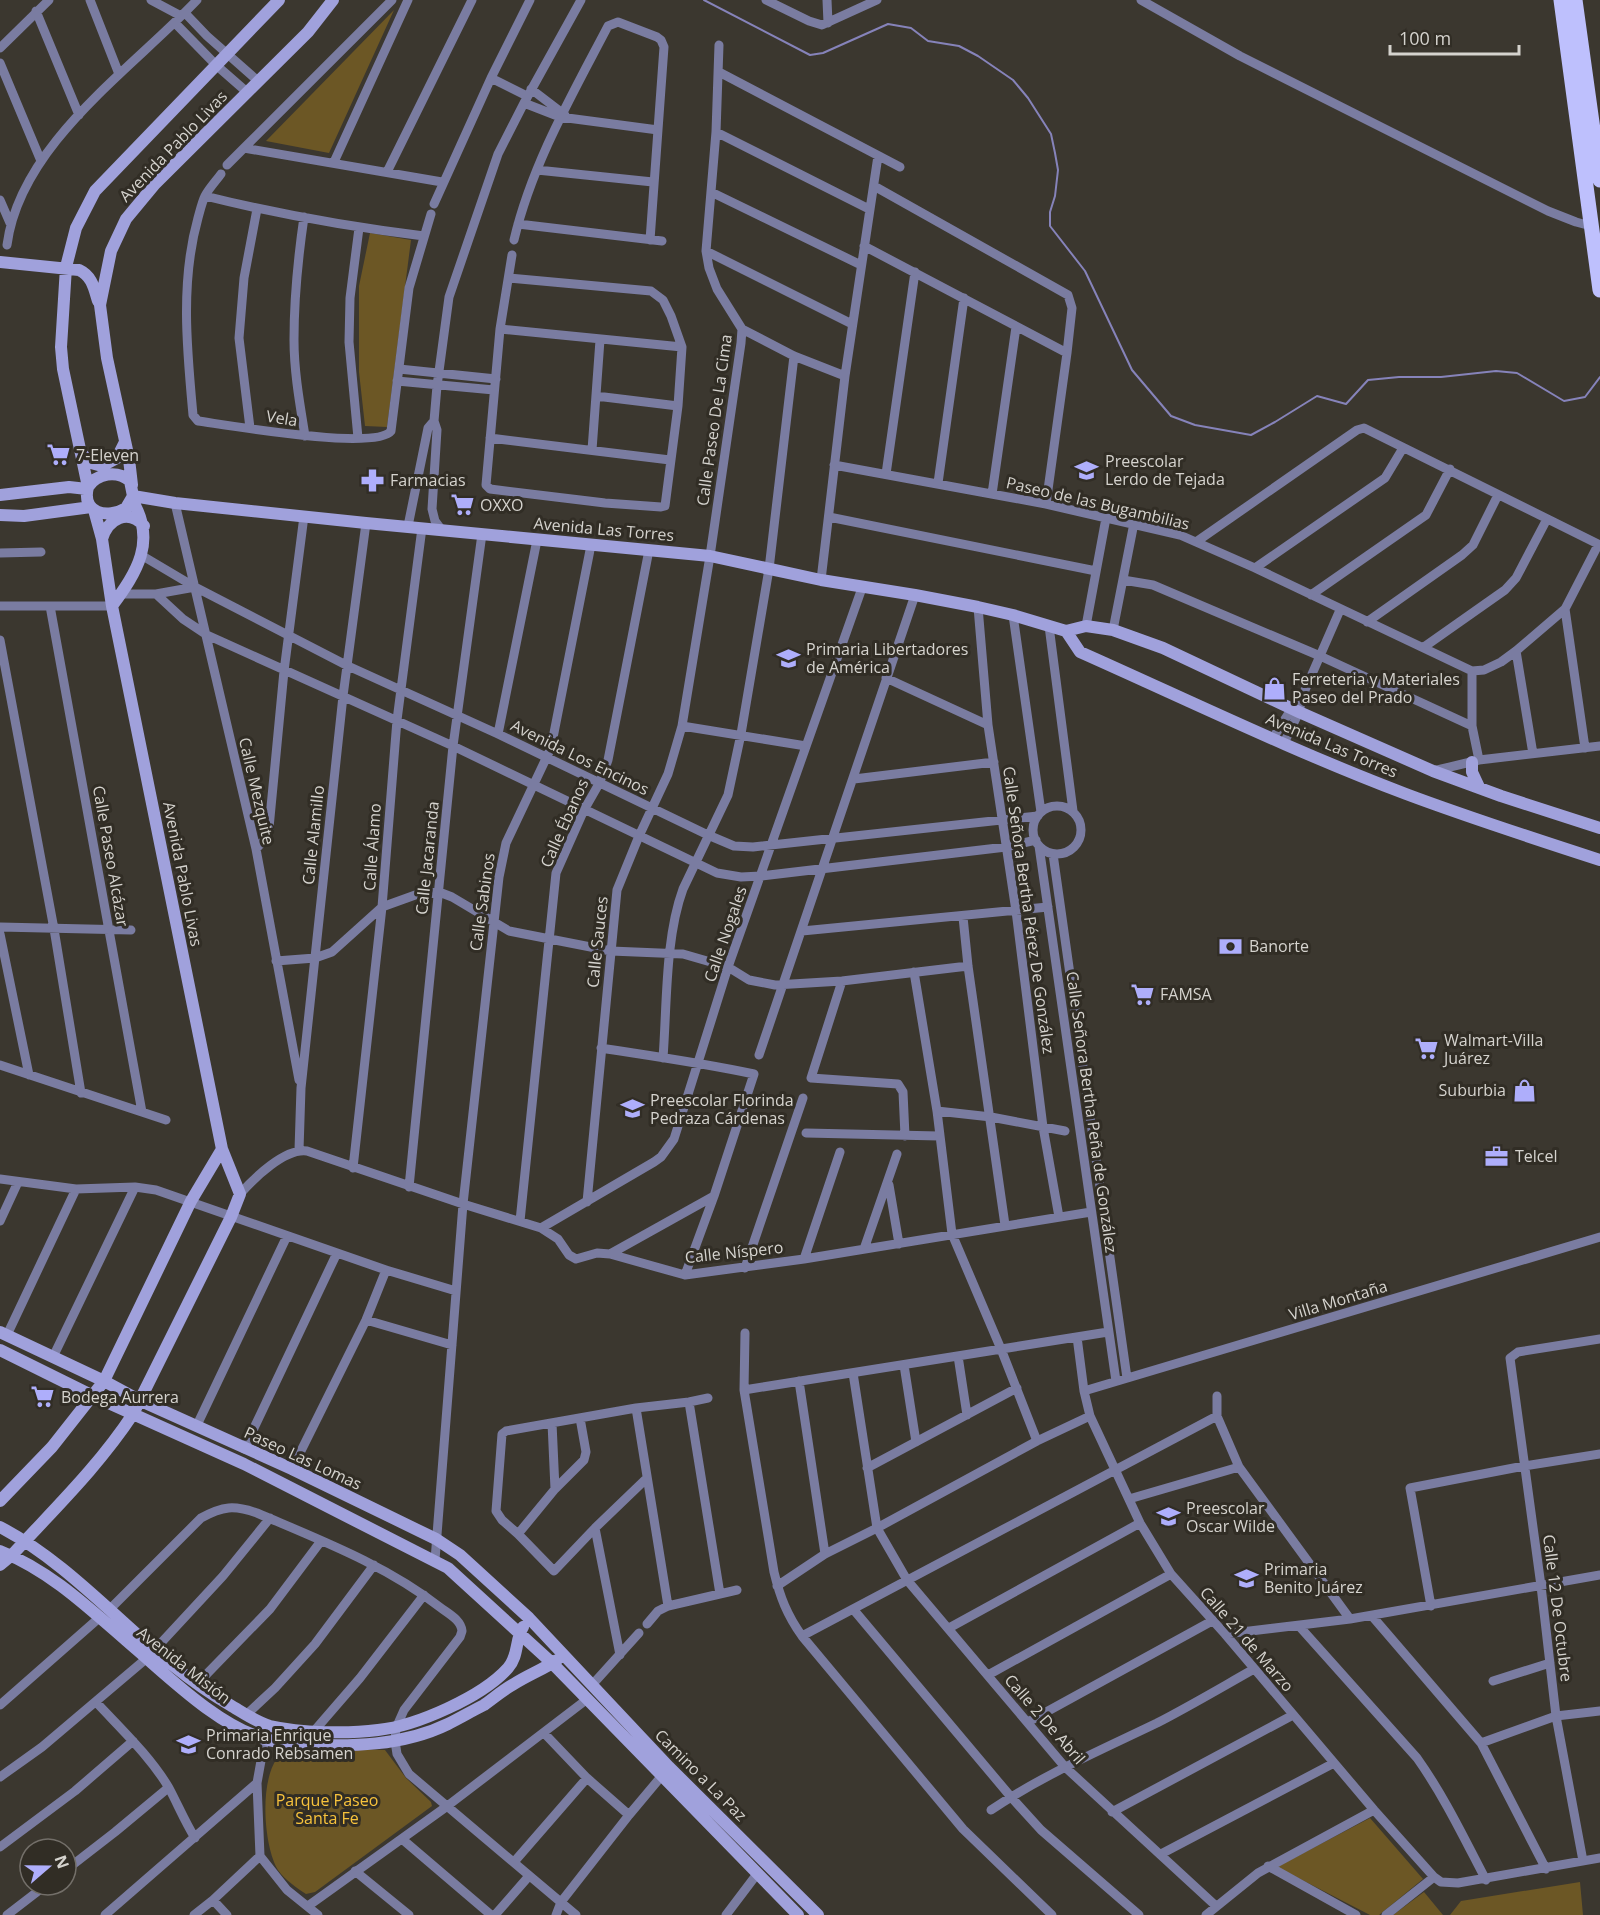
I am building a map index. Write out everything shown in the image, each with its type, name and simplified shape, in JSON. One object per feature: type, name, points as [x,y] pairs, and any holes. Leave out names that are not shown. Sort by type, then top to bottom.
[{"type":"main road","points":[[1561,0],[1600,290]]},
{"type":"main road","points":[[1575,0],[1600,180]]},
{"type":"main road","points":[[1566,36],[1577,53],[1587,125],[1593,134]]},
{"type":"street","points":[[0,48],[49,0]]},
{"type":"street","points":[[90,0],[119,74]]},
{"type":"street","points":[[151,0],[207,36],[259,82]]},
{"type":"street","points":[[8,245],[10,223],[41,161],[79,115],[197,0]]},
{"type":"street","name":"Avenida Pablo Livas","points":[[88,488],[63,369],[61,347],[66,267],[76,228],[95,191],[279,0]]},
{"type":"street","name":"Avenida Pablo Livas","points":[[144,526],[133,494],[125,442],[107,358],[100,304],[111,251],[126,219],[155,184],[308,32],[333,0]]},
{"type":"street","points":[[227,165],[392,0]]},
{"type":"street","points":[[334,162],[408,0]]},
{"type":"street","points":[[387,172],[472,0]]},
{"type":"street","name":"Vela","points":[[204,196],[195,231],[187,297],[186,342],[193,414],[198,421],[305,436],[358,438],[384,437],[389,434],[409,288],[432,209],[442,182],[530,0]]},
{"type":"street","points":[[441,529],[435,521],[432,509],[437,430],[434,421],[449,297],[498,154],[527,96],[581,0]]},
{"type":"street","points":[[827,0],[828,23]]},
{"type":"street","points":[[772,2],[822,25],[877,0]]},
{"type":"street","points":[[1141,0],[1240,56],[1548,211],[1591,226]]},
{"type":"street","points":[[36,11],[79,115]]},
{"type":"street","points":[[180,17],[198,45],[216,65],[248,93]]},
{"type":"street","points":[[514,240],[521,211],[537,170],[563,115],[608,26],[618,22],[657,37],[663,42],[664,47],[650,240]]},
{"type":"street","points":[[198,45],[207,36]]},
{"type":"street","name":"Calle Paseo De La Cima","points":[[710,556],[742,329],[717,289],[709,268],[706,251],[716,132],[719,45]]},
{"type":"street","points":[[0,63],[41,161]]},
{"type":"street","points":[[719,72],[900,168]]},
{"type":"street","points":[[491,78],[563,115],[658,130]]},
{"type":"street","points":[[527,96],[563,115]]},
{"type":"street","points":[[716,132],[869,209]]},
{"type":"street","points":[[244,148],[442,182]]},
{"type":"street","points":[[820,580],[852,324],[878,156]]},
{"type":"street","points":[[537,170],[653,182]]},
{"type":"street","points":[[221,174],[204,196],[257,209],[359,228],[424,236]]},
{"type":"street","points":[[874,186],[1065,292],[1071,303],[1067,352],[1046,504]]},
{"type":"street","points":[[711,192],[861,265]]},
{"type":"street","points":[[0,200],[10,223]]},
{"type":"street","points":[[250,428],[239,338],[244,278],[257,209]]},
{"type":"street","points":[[304,217],[297,272],[294,342],[298,394],[305,436]]},
{"type":"street","points":[[518,224],[662,241]]},
{"type":"street","points":[[358,438],[350,342],[350,298],[359,228]]},
{"type":"street","points":[[864,246],[1067,352]]},
{"type":"street","points":[[706,251],[852,324]]},
{"type":"street","points":[[509,278],[651,291],[663,300],[682,346],[678,406],[666,504],[663,507],[570,499],[488,487],[486,481],[500,329],[512,255]]},
{"type":"street","points":[[0,262],[66,267],[87,274],[93,283],[100,304]]},
{"type":"street","points":[[886,474],[915,272]]},
{"type":"street","points":[[938,483],[964,298]]},
{"type":"street","points":[[992,494],[1017,327]]},
{"type":"street","points":[[500,329],[682,346]]},
{"type":"street","points":[[742,329],[794,356],[845,376]]},
{"type":"street","points":[[592,450],[600,340]]},
{"type":"street","points":[[663,1058],[670,953],[677,905],[728,795],[741,734],[769,569],[794,356]]},
{"type":"street","points":[[399,369],[496,379]]},
{"type":"street","points":[[468,388],[469,377]]},
{"type":"street","points":[[397,381],[494,390]]},
{"type":"street","points":[[596,396],[678,406]]},
{"type":"street","points":[[408,526],[428,429],[434,421]]},
{"type":"street","points":[[1197,542],[1361,429],[1367,428],[1402,448],[1450,469],[1599,545],[1565,609],[1516,651],[1484,670],[1472,671],[1472,726],[1476,761],[1472,772],[1479,787]]},
{"type":"street","points":[[490,438],[670,460]]},
{"type":"street","points":[[80,452],[86,460],[102,466],[117,458],[125,442]]},
{"type":"street","points":[[1255,568],[1385,477],[1402,448]]},
{"type":"street","name":"Paseo de las Bugambilias","points":[[834,465],[1046,504],[1161,530],[1197,542],[1255,568],[1472,671]]},
{"type":"street","points":[[1311,594],[1426,515],[1450,469]]},
{"type":"street","points":[[420,471],[434,473]]},
{"type":"street","points":[[88,488],[69,487],[0,492],[2,515],[24,516],[92,509],[103,514],[122,511],[133,494],[125,478],[115,474],[95,479],[86,495],[92,509]]},
{"type":"street","points":[[69,487],[78,495],[78,506],[74,511]]},
{"type":"street","name":"Avenida Las Torres","points":[[133,494],[175,503],[710,556],[862,588],[978,607],[1066,631],[1086,626],[1113,630],[1163,648],[1433,771],[1600,828]]},
{"type":"street","points":[[1367,622],[1473,545],[1498,495]]},
{"type":"street","name":"Calle Mezquite","points":[[175,503],[256,849],[301,1088]]},
{"type":"street","points":[[413,508],[432,509]]},
{"type":"street","name":"Avenida Pablo Livas","points":[[92,509],[102,539],[112,606],[222,1149],[240,1194]]},
{"type":"street","points":[[0,606],[112,606],[132,576],[141,555],[145,543],[144,526],[140,521],[129,516],[116,519],[106,528],[102,539]]},
{"type":"street","points":[[256,849],[266,838],[269,828],[284,671],[304,516]]},
{"type":"street","points":[[829,517],[1096,571]]},
{"type":"street","points":[[1086,626],[1106,518]]},
{"type":"street","points":[[1424,647],[1505,590],[1520,569],[1547,519]]},
{"type":"street","name":"Calle Alamillo","points":[[299,1150],[301,1088],[343,696],[366,523]]},
{"type":"street","points":[[1113,630],[1134,523]]},
{"type":"street","name":"Calle Álamo","points":[[353,1168],[382,907],[397,720],[422,528]]},
{"type":"street","name":"Calle Jacaranda","points":[[410,1187],[456,716],[482,534]]},
{"type":"street","points":[[498,734],[537,540]]},
{"type":"street","name":"Calle Sabinos","points":[[435,1560],[463,1204],[502,859],[532,785],[547,759],[554,736],[591,545]]},
{"type":"street","name":"Calle Ébanos","points":[[520,1221],[551,939],[556,873],[600,782],[613,740],[649,550]]},
{"type":"street","points":[[0,553],[41,552]]},
{"type":"street","name":"Avenida Los Encinos","points":[[141,555],[195,587],[348,666],[600,782],[708,836],[734,846],[772,846],[1039,814]]},
{"type":"street","name":"Calle Sauces","points":[[587,1202],[617,890],[673,762],[682,726],[710,556]]},
{"type":"street","points":[[1123,580],[1153,585],[1320,656],[1472,726]]},
{"type":"street","points":[[121,594],[156,594],[195,587]]},
{"type":"street","name":"Calle Nogales","points":[[541,1228],[654,1162],[674,1139],[728,967],[862,588]]},
{"type":"street","points":[[156,594],[183,619],[207,635],[397,720],[695,864],[727,876],[761,876],[1037,843]]},
{"type":"street","points":[[759,1055],[915,595]]},
{"type":"street","name":"Calle Paseo Alcázar","points":[[50,606],[142,1112]]},
{"type":"street","name":"Calle Señora Bertha Pérez De González","points":[[978,607],[988,725],[1016,911],[1043,1127],[1059,1217]]},
{"type":"street","points":[[1565,609],[1585,748]]},
{"type":"street","points":[[1279,741],[1302,697],[1340,610]]},
{"type":"street","points":[[1013,615],[1039,814],[1033,828],[1037,843],[1046,851],[1053,854],[1070,851],[1080,838],[1081,828],[1079,819],[1073,811],[1056,806],[1039,814]]},
{"type":"street","points":[[1049,626],[1073,811]]},
{"type":"street","name":"Avenida Las Torres","points":[[1066,631],[1080,652],[1279,741],[1405,794],[1600,860]]},
{"type":"street","points":[[0,640],[54,929],[81,1093]]},
{"type":"street","points":[[1516,651],[1533,753]]},
{"type":"street","points":[[886,678],[988,725]]},
{"type":"street","points":[[682,726],[806,746]]},
{"type":"street","points":[[1433,771],[1476,761],[1600,746]]},
{"type":"street","points":[[854,779],[994,762]]},
{"type":"street","name":"Calle Señora Bertha Peña de González","points":[[1037,843],[1116,1382]]},
{"type":"street","name":"Calle Señora Bertha Peña de González","points":[[1053,854],[1127,1378]]},
{"type":"street","points":[[276,961],[315,958],[332,952],[382,907],[418,894],[439,892],[452,897],[509,931],[611,951],[695,956],[728,967],[748,980],[763,984],[842,981],[968,966]]},
{"type":"street","points":[[802,931],[1048,907]]},
{"type":"street","points":[[963,917],[1005,1225]]},
{"type":"street","points":[[0,927],[131,930]]},
{"type":"street","points":[[0,934],[29,1075]]},
{"type":"street","points":[[914,972],[937,1111],[952,1234],[1037,1441]]},
{"type":"street","points":[[842,981],[811,1078],[898,1084],[903,1092],[905,1136]]},
{"type":"street","points":[[601,1048],[698,1062],[753,1074],[714,1196],[685,1275]]},
{"type":"street","points":[[0,1065],[166,1120]]},
{"type":"street","points":[[745,1268],[803,1098]]},
{"type":"street","points":[[937,1111],[991,1117],[1065,1131]]},
{"type":"street","points":[[806,1133],[939,1136]]},
{"type":"street","points":[[0,1501],[52,1447],[104,1381],[191,1201],[222,1149]]},
{"type":"street","points":[[0,1565],[6,1553],[25,1540],[84,1479],[118,1437],[133,1414],[231,1217],[240,1194],[250,1182],[275,1163],[299,1150]]},
{"type":"street","name":"Calle Níspero","points":[[299,1150],[541,1228],[558,1239],[569,1255],[576,1259],[597,1253],[610,1254],[685,1275],[864,1250],[1091,1212]]},
{"type":"street","points":[[804,1259],[840,1152]]},
{"type":"street","points":[[864,1250],[897,1154]]},
{"type":"street","points":[[0,1179],[76,1189],[135,1187],[156,1190],[386,1270],[456,1291]]},
{"type":"street","points":[[0,1221],[18,1182]]},
{"type":"street","points":[[889,1182],[899,1244]]},
{"type":"street","points":[[53,1357],[135,1187]]},
{"type":"street","points":[[3,1333],[76,1189]]},
{"type":"street","points":[[610,1254],[714,1196]]},
{"type":"street","points":[[196,1425],[287,1236]]},
{"type":"street","name":"Villa Montaña","points":[[1084,1391],[1600,1237]]},
{"type":"street","points":[[244,1449],[337,1252]]},
{"type":"street","points":[[292,1469],[366,1320],[386,1270]]},
{"type":"street","points":[[1102,1290],[1114,1288]]},
{"type":"street","points":[[366,1320],[452,1345]]},
{"type":"street","points":[[744,1390],[1108,1332]]},
{"type":"street","name":"Paseo Las Lomas","points":[[3,1333],[141,1401],[292,1469],[436,1539],[478,1569],[564,1655]]},
{"type":"street","points":[[745,1333],[744,1390],[777,1586],[788,1617],[963,1829],[1052,1915]]},
{"type":"street","points":[[1077,1337],[1084,1391]]},
{"type":"street","name":"Calle 12 De Octubre","points":[[1583,1861],[1556,1716],[1510,1358],[1518,1352],[1600,1339]]},
{"type":"street","name":"Camino a La Paz","points":[[0,1350],[93,1396],[244,1464],[448,1568],[520,1632],[586,1700],[735,1832],[818,1915]]},
{"type":"street","points":[[958,1356],[967,1415]]},
{"type":"street","points":[[904,1365],[916,1442]]},
{"type":"street","points":[[853,1373],[877,1528]]},
{"type":"street","points":[[799,1381],[825,1554]]},
{"type":"street","points":[[867,1468],[1017,1388]]},
{"type":"street","name":"Calle 21 de Marzo","points":[[1084,1391],[1090,1416],[1115,1471],[1140,1523],[1171,1574],[1434,1877]]},
{"type":"street","points":[[1217,1396],[1217,1416],[1239,1467],[1350,1619]]},
{"type":"street","points":[[647,1478],[554,1571],[519,1534],[501,1520],[496,1511],[502,1434],[511,1429],[708,1398]]},
{"type":"street","points":[[689,1402],[720,1594]]},
{"type":"street","points":[[636,1408],[668,1606]]},
{"type":"street","points":[[777,1586],[825,1554],[1037,1441],[1090,1416]]},
{"type":"street","points":[[802,1636],[1217,1416]]},
{"type":"street","points":[[519,1534],[555,1489],[584,1460],[586,1452],[580,1418]]},
{"type":"street","points":[[552,1423],[555,1489]]},
{"type":"street","points":[[1431,1606],[1410,1488],[1600,1454]]},
{"type":"street","points":[[1129,1499],[1239,1467]]},
{"type":"street","points":[[0,1705],[104,1614],[201,1518],[216,1510],[237,1506],[270,1518],[374,1565],[424,1595],[459,1622],[462,1631],[460,1637],[404,1710],[396,1728],[394,1741],[397,1754],[409,1774],[576,1915]]},
{"type":"street","points":[[0,1777],[42,1747],[151,1655],[223,1576],[270,1518]]},
{"type":"street","points":[[949,1628],[1140,1523]]},
{"type":"street","name":"Avenida Misión","points":[[0,1527],[25,1540],[151,1655],[195,1699],[230,1722],[264,1739],[328,1746],[394,1741],[423,1734],[447,1725],[485,1704],[532,1672],[564,1655]]},
{"type":"street","points":[[595,1528],[620,1655]]},
{"type":"street","name":"Calle 2 De Abril","points":[[877,1528],[907,1580],[1065,1767],[1216,1906]]},
{"type":"street","points":[[197,1684],[270,1609],[321,1541]]},
{"type":"street","name":"Avenida Misión","points":[[6,1553],[55,1581],[104,1614]]},
{"type":"street","points":[[247,1714],[315,1644],[374,1565]]},
{"type":"street","points":[[988,1675],[1171,1574]]},
{"type":"street","points":[[1225,1634],[1372,1616],[1600,1575]]},
{"type":"street","points":[[647,1624],[658,1611],[668,1606],[737,1590]]},
{"type":"street","points":[[315,1730],[360,1678],[424,1595]]},
{"type":"street","points":[[853,1609],[1041,1830],[1139,1915]]},
{"type":"street","points":[[1372,1616],[1481,1743],[1546,1869]]},
{"type":"street","name":"Avenida Misión","points":[[151,1655],[217,1698],[268,1725],[353,1733],[396,1728],[445,1710],[492,1681],[508,1668],[516,1653],[520,1632],[529,1618]]},
{"type":"street","points":[[1028,1722],[1212,1621]]},
{"type":"street","points":[[1299,1626],[1417,1758],[1452,1814],[1486,1880]]},
{"type":"street","points":[[572,1685],[588,1681],[620,1655],[639,1633]]},
{"type":"street","name":"Camino a La Paz","points":[[564,1655],[726,1842],[798,1915]]},
{"type":"street","points":[[1493,1681],[1550,1663]]},
{"type":"street","points":[[991,1810],[1065,1767],[1160,1721],[1254,1669]]},
{"type":"street","points":[[308,1906],[446,1807],[586,1700]]},
{"type":"street","points":[[96,1702],[133,1742],[168,1788],[195,1838]]},
{"type":"street","points":[[1481,1743],[1556,1716],[1600,1711]]},
{"type":"street","points":[[1112,1812],[1293,1715]]},
{"type":"street","points":[[268,1725],[257,1783],[260,1856],[287,1890],[318,1915]]},
{"type":"street","points":[[544,1733],[587,1778],[629,1815]]},
{"type":"street","points":[[0,1846],[75,1791],[133,1742]]},
{"type":"street","points":[[1161,1854],[1334,1763]]},
{"type":"street","points":[[556,1915],[561,1902],[665,1772]]},
{"type":"street","points":[[514,1862],[587,1778]]},
{"type":"street","points":[[108,1914],[257,1783]]},
{"type":"street","points":[[78,1860],[168,1788]]},
{"type":"street","points":[[1206,1915],[1268,1866],[1374,1809]]},
{"type":"street","points":[[726,1842],[735,1832]]},
{"type":"street","points":[[402,1839],[493,1915],[529,1876]]},
{"type":"street","points":[[194,1915],[260,1856]]},
{"type":"street","points":[[1386,1915],[1434,1877],[1441,1882],[1452,1884],[1486,1880],[1600,1858]]},
{"type":"street","points":[[1268,1866],[1356,1915]]},
{"type":"street","points":[[355,1871],[409,1915]]},
{"type":"street","points":[[726,1915],[757,1874]]},
{"type":"street","points":[[7,1915],[30,1897]]},
{"type":"street","points":[[213,1900],[227,1915]]},
{"type":"green space","points":[[394,10],[329,153],[266,141]]},
{"type":"green space","points":[[370,233],[411,240],[387,427],[365,426],[359,372],[359,286]]},
{"type":"green space","name":"Parque Paseo Santa Fe","points":[[292,1747],[385,1750],[406,1778],[431,1802],[432,1806],[315,1892],[306,1894],[278,1870],[268,1841],[266,1822],[268,1783],[272,1767],[280,1754]]},
{"type":"green space","points":[[1370,1818],[1423,1879],[1379,1915],[1370,1915],[1277,1867]]},
{"type":"green space","points":[[1580,1882],[1583,1915],[1450,1915],[1461,1901]]},
{"type":"green space","points":[[1424,1892],[1443,1915],[1393,1915]]},
{"type":"waterway","points":[[704,0],[810,55],[823,53],[888,24],[911,28],[928,41],[959,46],[1013,80],[1028,98],[1051,134],[1058,170],[1055,196],[1050,212],[1050,226],[1085,271],[1132,370],[1171,416],[1195,425],[1251,435],[1317,396],[1346,404],[1368,380],[1441,377],[1496,371],[1517,373],[1564,401],[1585,397],[1600,377]]},
{"type":"place","name":"7-Eleven","points":[[58,455]]},
{"type":"place","name":"Preescolar Lerdo de Tejada","points":[[1087,470]]},
{"type":"place","name":"Farmacias","points":[[372,480]]},
{"type":"place","name":"OXXO","points":[[462,505]]},
{"type":"place","name":"Primaria Libertadores de América","points":[[788,658]]},
{"type":"place","name":"Ferreteria y Materiales Paseo del Prado","points":[[1274,688]]},
{"type":"place","name":"Banorte","points":[[1231,946]]},
{"type":"place","name":"FAMSA","points":[[1142,994]]},
{"type":"place","name":"Walmart-Villa Juárez","points":[[1426,1049]]},
{"type":"place","name":"Suburbia","points":[[1524,1090]]},
{"type":"place","name":"Preescolar Florinda Pedraza Cárdenas","points":[[632,1109]]},
{"type":"place","name":"Telcel","points":[[1497,1156]]},
{"type":"place","name":"Bodega Aurrera","points":[[43,1397]]},
{"type":"place","name":"Preescolar Oscar Wilde","points":[[1168,1517]]},
{"type":"place","name":"Primaria Benito Juárez","points":[[1246,1578]]},
{"type":"place","name":"Primaria Enrique Conrado Rebsamen","points":[[188,1744]]}]
